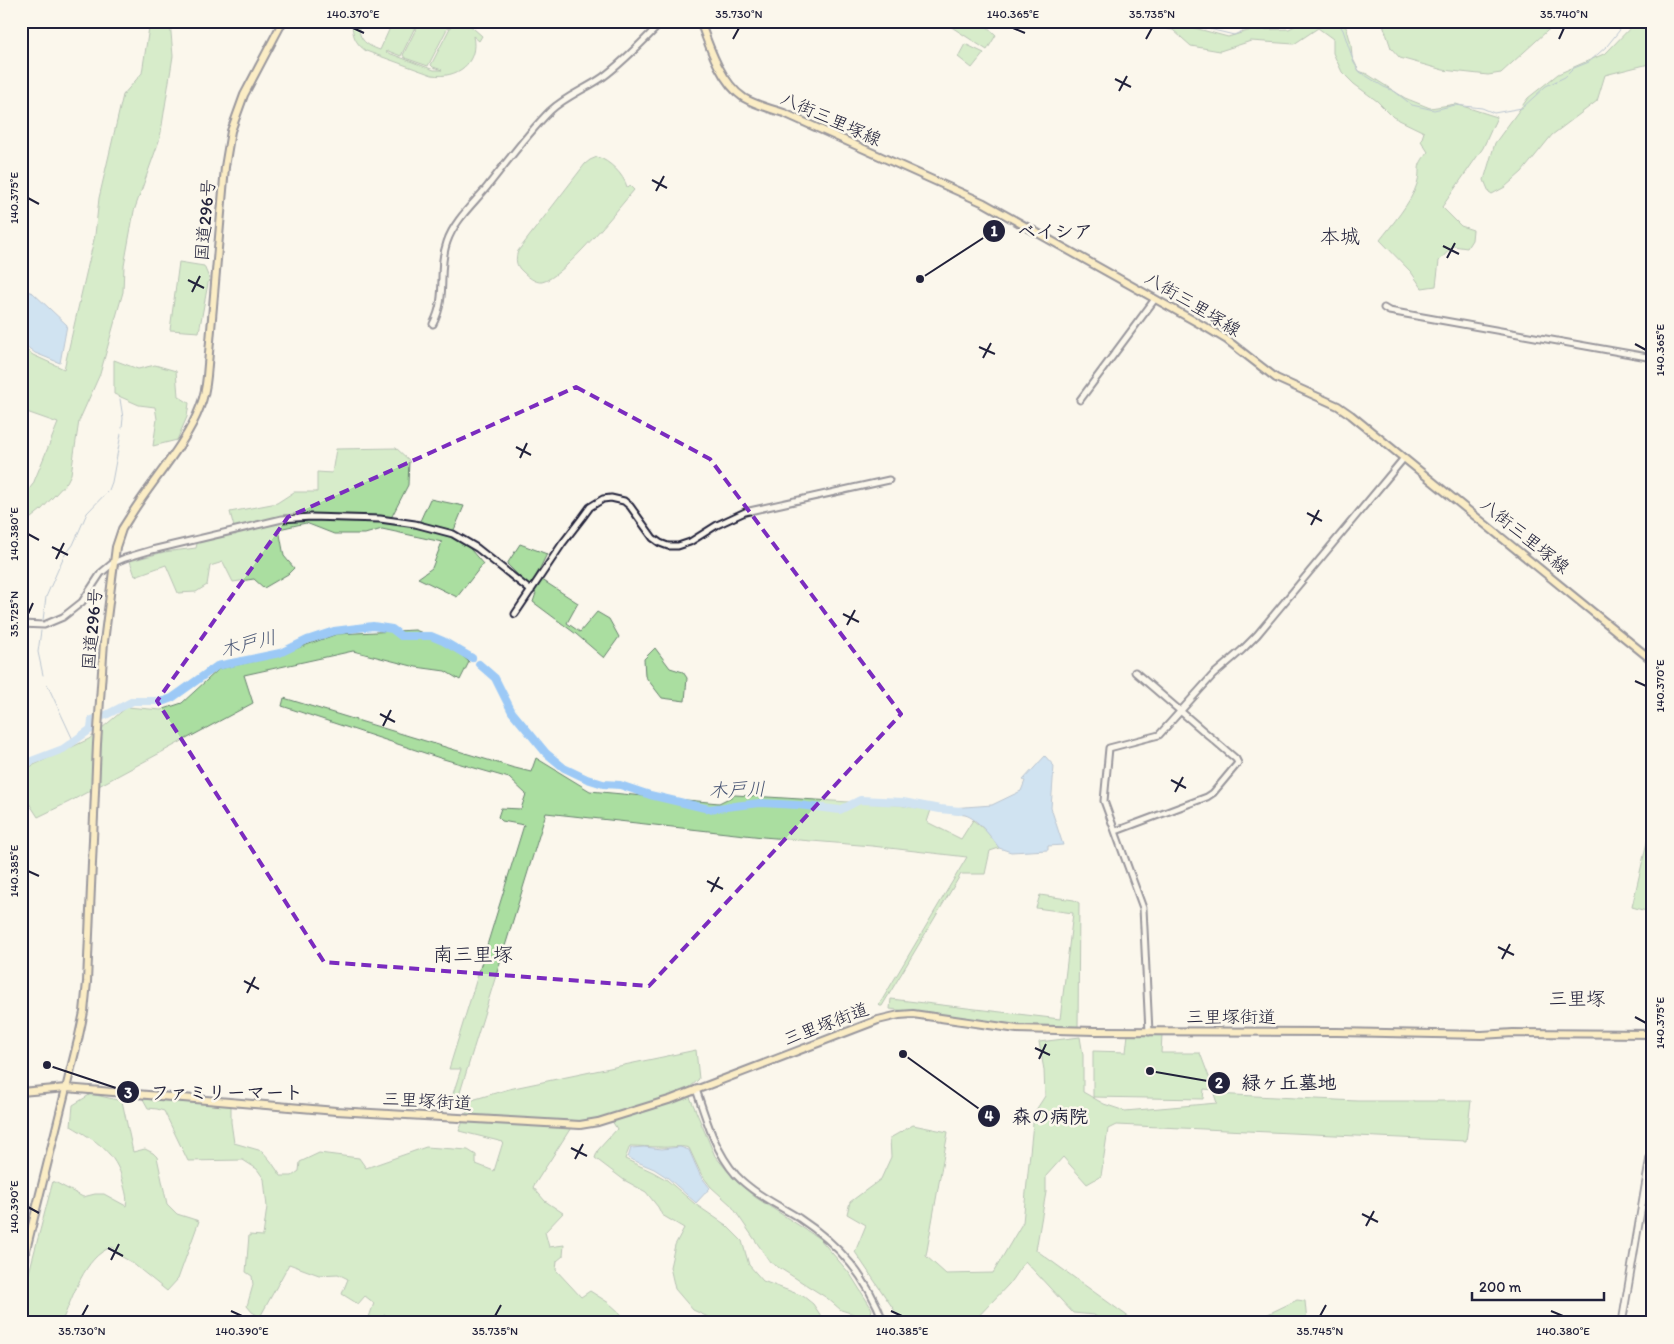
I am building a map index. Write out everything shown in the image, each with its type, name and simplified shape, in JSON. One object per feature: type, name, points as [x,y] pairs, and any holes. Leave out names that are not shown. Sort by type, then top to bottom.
[{"type":"main road","name":"国道296号","points":[[21,1270],[84,1012],[104,642],[116,547],[122,529],[188,430],[203,400],[207,376],[225,167],[231,131],[244,95],[283,21]]},
{"type":"main road","name":"八街三里塚線","points":[[700,21],[717,63],[729,82],[743,97],[784,113],[984,203],[1227,340],[1276,378],[1344,410],[1653,661]]},
{"type":"main road","name":"三里塚街道","points":[[21,1092],[66,1088],[336,1111],[580,1125],[598,1122],[672,1098],[878,1020],[899,1015],[913,1014],[1017,1028],[1149,1032],[1327,1032],[1482,1035],[1513,1033],[1653,1034]]},
{"type":"main road","points":[[1622,1323],[1653,1140]]},
{"type":"street","points":[[433,324],[442,300],[445,248],[456,224],[545,116],[562,101],[611,70],[663,21]]},
{"type":"street","points":[[1080,400],[1155,299]]},
{"type":"street","points":[[1384,308],[1389,311],[1653,358]]},
{"type":"street","points":[[1149,1032],[1143,908],[1104,801],[1109,748],[1155,738],[1165,730],[1213,675],[1257,635],[1404,458]]},
{"type":"street","points":[[515,614],[586,512],[602,499],[616,498],[624,501],[633,510],[653,538],[660,543],[678,546],[690,542],[717,525],[745,512],[889,480]]},
{"type":"street","points":[[21,624],[44,625],[68,614],[82,602],[101,573],[113,563],[152,550],[282,519],[311,517],[380,519],[415,524],[454,534],[477,548],[530,591]]},
{"type":"street","points":[[1116,831],[1206,798],[1213,793],[1237,765],[1236,759],[1135,672]]},
{"type":"street","points":[[696,1089],[716,1144],[730,1168],[755,1191],[812,1227],[844,1254],[867,1285],[884,1323]]},
{"type":"highlighted area","points":[[576,387],[710,459],[901,714],[649,986],[324,962],[157,701],[288,517]]},
{"type":"green space","points":[[150,21],[170,21],[173,56],[160,138],[134,211],[124,266],[123,292],[100,374],[79,421],[71,474],[67,482],[41,510],[21,526],[21,500],[33,484],[58,423],[21,410],[21,346],[33,355],[64,369],[95,235],[99,198],[123,95],[142,73]]},
{"type":"green space","points":[[352,21],[359,21],[359,32],[363,40],[370,46],[380,50],[393,21],[418,21],[401,56],[386,52],[434,70],[442,70],[431,65],[453,22],[465,21],[482,36],[479,41],[473,36],[473,54],[458,72],[441,76],[432,75],[366,51],[355,38]]},
{"type":"green space","points":[[420,21],[451,21],[428,66],[405,58],[403,55]]},
{"type":"green space","points":[[952,21],[981,21],[996,35],[987,50],[950,26]]},
{"type":"green space","points":[[1151,21],[1187,21],[1191,27],[1228,37],[1251,30],[1289,29],[1304,21],[1342,21],[1347,29],[1352,57],[1359,71],[1405,98],[1430,108],[1456,104],[1497,117],[1483,148],[1442,207],[1461,226],[1473,230],[1472,240],[1467,248],[1453,246],[1439,261],[1436,286],[1422,288],[1411,272],[1380,240],[1411,198],[1417,184],[1420,165],[1428,152],[1421,141],[1424,132],[1393,117],[1342,72],[1333,53],[1333,39],[1318,28],[1294,44],[1251,41],[1220,51],[1191,46],[1173,30],[1152,26]]},
{"type":"green space","points":[[1382,21],[1558,21],[1501,73],[1488,75],[1443,70],[1400,58],[1391,48]]},
{"type":"green space","points":[[1637,21],[1653,25],[1653,63],[1605,75],[1597,101],[1552,135],[1522,172],[1505,187],[1492,194],[1489,192],[1484,180],[1495,143],[1528,98],[1558,74],[1606,53]]},
{"type":"green space","points":[[965,44],[984,53],[972,68],[958,57]]},
{"type":"green space","points":[[597,157],[611,165],[623,178],[627,187],[630,186],[634,190],[590,242],[563,269],[542,282],[534,280],[518,267],[516,260],[518,251],[585,164]]},
{"type":"green space","points":[[179,262],[204,266],[209,278],[199,332],[170,330]]},
{"type":"green space","points":[[114,360],[138,369],[155,365],[176,371],[178,396],[189,403],[187,417],[177,440],[153,446],[157,419],[155,407],[139,405],[114,394]]},
{"type":"green space","points":[[396,448],[409,460],[408,485],[390,520],[420,521],[430,499],[464,506],[454,530],[483,564],[457,597],[418,578],[432,568],[442,542],[382,529],[365,534],[334,534],[306,523],[279,529],[284,556],[294,568],[288,574],[264,588],[254,579],[233,582],[223,562],[210,566],[207,585],[196,592],[178,593],[166,565],[135,576],[130,561],[164,552],[196,548],[198,539],[209,536],[236,535],[230,512],[277,503],[294,492],[317,492],[317,472],[332,473],[336,449]]},
{"type":"green space","points":[[520,544],[547,554],[536,576],[578,603],[567,623],[580,632],[597,612],[609,619],[619,637],[604,658],[576,634],[533,602],[536,593],[507,564]]},
{"type":"green space","points":[[415,630],[447,642],[469,662],[460,680],[445,671],[416,667],[353,651],[244,675],[253,703],[69,802],[38,817],[21,791],[21,771],[89,739],[127,707],[161,710],[182,703],[219,669],[270,658],[337,634]]},
{"type":"green space","points":[[655,648],[670,668],[683,672],[687,678],[685,701],[662,698],[645,676],[644,659]]},
{"type":"green space","points":[[284,698],[531,772],[536,758],[590,791],[719,803],[735,795],[898,805],[931,810],[927,822],[961,839],[973,820],[990,834],[999,848],[990,851],[985,874],[961,874],[882,1006],[880,1006],[967,857],[546,813],[458,1099],[451,1100],[461,1069],[449,1069],[524,825],[502,821],[498,817],[501,808],[521,809],[526,794],[509,778],[440,758],[282,706]]},
{"type":"green space","points":[[1653,816],[1653,913],[1632,907]]},
{"type":"green space","points":[[1040,895],[1074,900],[1079,903],[1078,1027],[1020,1026],[890,1009],[891,999],[1060,1019],[1073,913],[1036,908]]},
{"type":"green space","points":[[1128,1034],[1162,1035],[1161,1053],[1200,1053],[1214,1090],[1204,1089],[1203,1099],[1093,1097],[1093,1051],[1126,1052]]},
{"type":"green space","points":[[1080,1037],[1083,1055],[1083,1092],[1104,1104],[1125,1111],[1217,1103],[1214,1094],[1357,1101],[1471,1101],[1466,1141],[1116,1125],[1108,1129],[1101,1176],[1087,1184],[1063,1157],[1046,1176],[1046,1192],[1036,1250],[1137,1323],[1104,1323],[1094,1315],[1073,1313],[1025,1261],[1009,1284],[972,1323],[903,1323],[855,1252],[866,1225],[847,1214],[850,1202],[881,1179],[891,1157],[890,1138],[913,1125],[948,1132],[926,1256],[946,1274],[993,1273],[1023,1222],[1034,1113],[1045,1096],[1044,1070],[1039,1042]]},
{"type":"green space","points":[[696,1050],[699,1079],[687,1090],[715,1156],[737,1182],[755,1197],[820,1239],[850,1274],[872,1309],[870,1319],[841,1310],[827,1298],[770,1262],[731,1205],[711,1187],[701,1174],[689,1148],[630,1146],[625,1159],[667,1180],[695,1204],[726,1225],[742,1241],[749,1265],[763,1281],[803,1296],[813,1304],[828,1323],[721,1323],[693,1310],[675,1289],[670,1267],[675,1245],[684,1228],[662,1215],[646,1192],[624,1180],[595,1158],[598,1150],[617,1129],[612,1121],[574,1123],[533,1187],[545,1201],[563,1213],[545,1232],[549,1247],[564,1245],[563,1256],[557,1261],[556,1270],[581,1297],[590,1291],[609,1303],[631,1323],[516,1323],[511,1319],[507,1323],[408,1323],[402,1318],[384,1315],[379,1323],[367,1323],[374,1303],[365,1296],[358,1304],[342,1294],[348,1279],[338,1274],[319,1275],[289,1264],[260,1317],[247,1306],[253,1285],[252,1276],[246,1272],[249,1235],[263,1236],[267,1207],[264,1179],[257,1169],[243,1160],[188,1161],[164,1111],[148,1108],[143,1099],[231,1106],[234,1143],[262,1151],[281,1176],[292,1176],[299,1171],[300,1162],[319,1153],[359,1158],[366,1168],[426,1147],[468,1150],[476,1155],[476,1164],[494,1171],[503,1142],[459,1131],[472,1100],[509,1089]]},
{"type":"green space","points":[[91,1094],[122,1101],[133,1152],[145,1149],[157,1157],[167,1204],[177,1214],[199,1221],[178,1279],[167,1291],[131,1262],[117,1254],[112,1247],[102,1252],[87,1268],[80,1279],[61,1323],[21,1323],[21,1303],[53,1181],[83,1197],[104,1194],[126,1206],[127,1200],[120,1172],[110,1155],[97,1142],[71,1126],[73,1105]]},
{"type":"green space","points":[[1297,1300],[1305,1301],[1307,1323],[1248,1323],[1251,1317],[1266,1315]]},
{"type":"water","points":[[21,289],[33,293],[67,325],[60,363],[35,353],[21,342]]},
{"type":"water","points":[[1045,756],[1054,766],[1051,808],[1063,845],[1048,846],[1048,850],[1011,852],[999,848],[984,829],[970,817],[950,813],[951,808],[992,805],[1021,791],[1025,781],[1023,780]]},
{"type":"water","points":[[680,1147],[689,1150],[700,1175],[710,1188],[696,1203],[668,1178],[654,1169],[628,1158],[631,1148],[662,1149]]},
{"type":"waterway","points":[[1190,21],[1197,26],[1234,35],[1251,27],[1281,27],[1299,21]]},
{"type":"waterway","points":[[1337,21],[1343,30],[1354,63],[1360,72],[1394,91],[1412,105],[1434,110],[1455,105],[1482,108],[1494,113],[1522,108],[1546,86],[1565,77],[1574,68],[1589,62],[1607,46],[1627,21]]},
{"type":"waterway","points":[[120,399],[123,418],[122,428]]},
{"type":"waterway","points":[[43,620],[46,597],[64,556],[73,545],[87,513],[109,490],[121,434]]},
{"type":"waterway","name":"木戸川","points":[[21,765],[63,749],[91,729],[92,720],[133,701],[164,701],[172,698],[217,666],[280,653],[307,640],[334,631],[373,626],[392,629],[401,636],[431,636],[472,658]]},
{"type":"waterway","points":[[41,631],[38,652],[43,675]]},
{"type":"waterway","name":"木戸川","points":[[479,664],[495,678],[512,712],[546,753],[564,768],[603,784],[620,785],[650,795],[709,809],[760,803],[840,810],[860,800],[903,802],[960,811]]},
{"type":"waterway","points":[[47,684],[74,742]]},
{"type":"place","name":"ベイシア","points":[[920,279]]},
{"type":"place","name":"森の病院","points":[[903,1054]]},
{"type":"place","name":"ファミリーマート","points":[[47,1065]]},
{"type":"place","name":"緑ヶ丘墓地","points":[[1150,1071]]},
{"type":"district","name":"本城","points":[[1340,236]]},
{"type":"district","name":"南三里塚","points":[[473,954]]},
{"type":"district","name":"三里塚","points":[[1577,998]]}]
